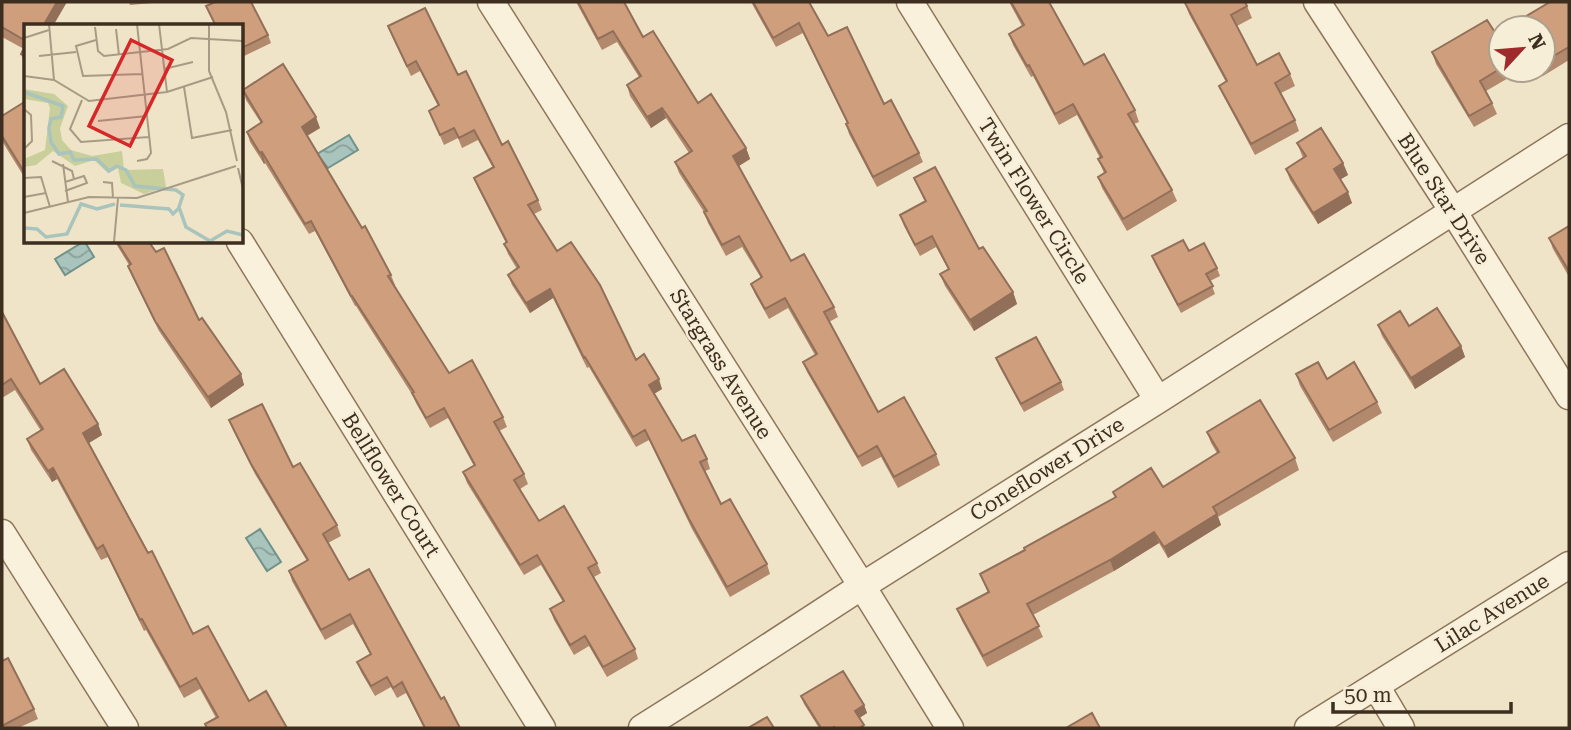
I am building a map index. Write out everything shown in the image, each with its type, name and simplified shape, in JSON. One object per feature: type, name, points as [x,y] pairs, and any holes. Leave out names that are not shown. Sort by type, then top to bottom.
[{"type":"street","name":"Stargrass Avenue","points":[[491,2],[950,728]]},
{"type":"street","name":"Twin Flower Circle","points":[[910,2],[1158,400]]},
{"type":"street","name":"Blue Star Drive","points":[[1317,2],[1569,396]]},
{"type":"street","name":"Coneflower Drive","points":[[642,728],[1569,137]]},
{"type":"street","name":"Bellflower Court","points":[[241,243],[542,728]]},
{"type":"street","points":[[2,533],[125,728]]},
{"type":"street","name":"Lilac Avenue","points":[[1308,728],[1569,565]]},
{"type":"street","points":[[1376,686],[1401,728]]},
{"type":"water","points":[[349,135],[358,150],[328,168],[317,154]]},
{"type":"water","points":[[81,243],[86,243],[94,257],[65,275],[55,259]]},
{"type":"water","points":[[260,529],[281,562],[267,571],[246,538]]},
{"type":"building","points":[[2,2],[57,2],[44,24],[24,24],[24,40],[2,27]]},
{"type":"building","points":[[215,2],[251,2],[268,35],[243,48],[243,24],[215,24],[206,6]]},
{"type":"building","points":[[578,2],[624,2],[643,37],[653,31],[698,103],[711,94],[746,148],[733,156],[791,261],[804,254],[834,307],[824,312],[878,412],[904,397],[936,454],[894,477],[877,446],[858,457],[803,362],[817,354],[785,298],[765,309],[751,284],[762,277],[739,236],[722,245],[704,212],[707,211],[675,162],[692,151],[662,108],[647,117],[627,85],[641,76],[613,31],[598,39]]},
{"type":"building","points":[[753,2],[809,2],[828,36],[847,27],[884,104],[891,100],[919,153],[873,177],[799,23],[773,38]]},
{"type":"building","points":[[1011,2],[1049,2],[1084,65],[1104,54],[1135,110],[1128,114],[1172,190],[1123,219],[1098,177],[1106,172],[1098,159],[1102,157],[1073,104],[1055,114],[1009,34],[1024,25]]},
{"type":"building","points":[[1245,2],[1247,6],[1231,15],[1257,65],[1279,53],[1290,74],[1275,83],[1295,120],[1251,144],[1219,86],[1227,81],[1185,3]]},
{"type":"building","points":[[1550,2],[1569,2],[1569,47],[1557,54],[1557,14],[1530,14]]},
{"type":"building","points":[[425,8],[458,75],[466,71],[502,145],[508,141],[538,200],[528,205],[557,251],[571,242],[600,285],[636,360],[644,354],[659,379],[649,385],[682,441],[695,435],[707,459],[700,462],[721,504],[730,499],[767,564],[727,587],[689,519],[645,430],[633,437],[584,358],[550,289],[526,303],[508,275],[519,267],[504,244],[507,242],[474,178],[494,167],[474,130],[459,138],[454,128],[440,135],[429,111],[439,105],[416,61],[407,66],[388,26]]},
{"type":"building","points":[[1487,20],[1487,77],[1480,81],[1492,103],[1469,116],[1432,52]]},
{"type":"building","points":[[283,64],[316,117],[302,127],[362,228],[365,226],[391,275],[388,276],[449,373],[472,360],[503,417],[494,422],[524,474],[514,480],[539,521],[564,506],[597,563],[588,568],[635,649],[603,667],[585,636],[570,645],[550,609],[564,601],[537,555],[520,565],[463,472],[475,465],[444,408],[426,418],[412,393],[414,392],[351,296],[311,221],[305,224],[247,132],[262,122],[243,90]]},
{"type":"building","points":[[24,102],[24,172],[2,136],[2,116]]},
{"type":"building","points":[[1321,128],[1343,163],[1334,169],[1348,192],[1313,213],[1286,169],[1306,156],[1297,143]]},
{"type":"building","points":[[935,167],[979,249],[983,247],[1013,292],[970,320],[940,274],[949,269],[932,236],[915,245],[900,215],[926,201],[914,178]]},
{"type":"building","points":[[1569,226],[1569,271],[1549,238]]},
{"type":"building","points":[[1183,240],[1189,251],[1204,243],[1217,268],[1206,274],[1213,286],[1178,305],[1152,256]]},
{"type":"building","points":[[118,243],[150,243],[156,252],[164,248],[199,320],[202,318],[241,374],[208,397],[155,321],[128,266],[131,264]]},
{"type":"building","points":[[1437,308],[1461,346],[1411,378],[1378,325],[1400,311],[1409,326]]},
{"type":"building","points":[[2,312],[40,384],[64,369],[98,424],[83,433],[148,553],[152,551],[193,634],[208,626],[249,701],[266,691],[287,728],[207,728],[205,724],[218,717],[196,678],[180,687],[142,619],[140,620],[103,545],[97,549],[53,468],[48,471],[27,439],[43,429],[11,379],[2,385]]},
{"type":"building","points":[[1036,337],[1061,382],[1021,404],[996,358]]},
{"type":"building","points":[[1318,362],[1327,379],[1354,362],[1377,402],[1329,430],[1296,374]]},
{"type":"building","points":[[1260,400],[1295,458],[1213,507],[1217,514],[1164,547],[1154,532],[1110,560],[1027,604],[1039,626],[983,656],[957,609],[989,592],[980,574],[1116,497],[1113,492],[1151,468],[1163,487],[1219,452],[1207,432]]},
{"type":"building","points":[[262,404],[293,467],[300,463],[337,525],[323,534],[349,580],[369,569],[460,728],[425,728],[402,682],[393,688],[387,677],[371,686],[357,662],[371,654],[350,614],[321,630],[289,571],[308,560],[251,464],[229,420]]},
{"type":"building","points":[[8,658],[34,709],[2,726],[2,661]]},
{"type":"building","points":[[843,671],[864,705],[855,711],[864,725],[859,728],[821,728],[801,696]]},
{"type":"building","points":[[1092,713],[1100,728],[1066,728]]},
{"type":"building","points":[[767,717],[774,728],[748,728]]}]
